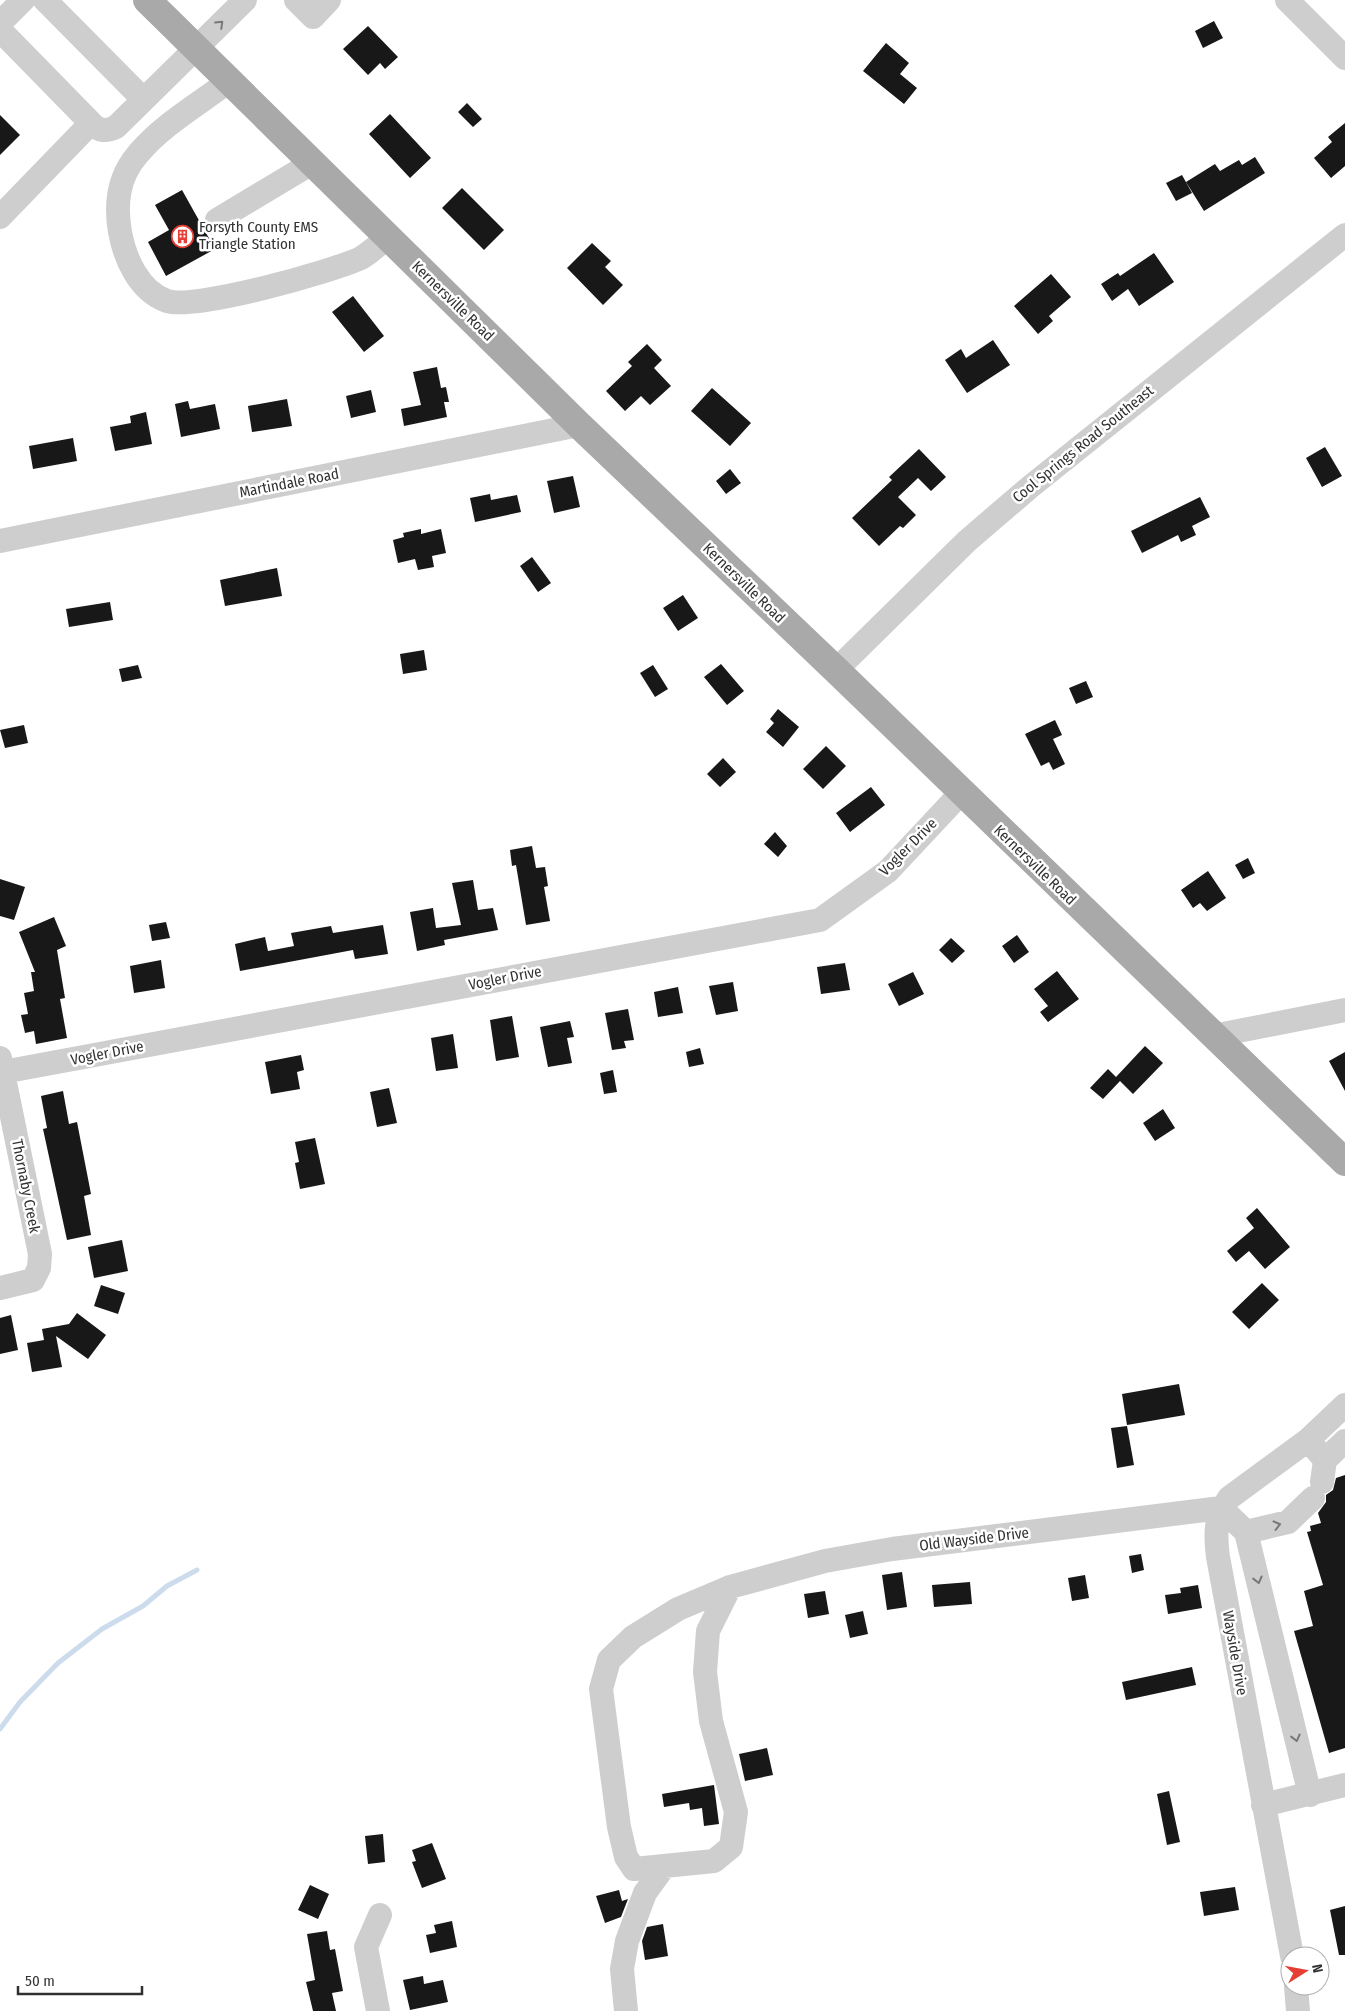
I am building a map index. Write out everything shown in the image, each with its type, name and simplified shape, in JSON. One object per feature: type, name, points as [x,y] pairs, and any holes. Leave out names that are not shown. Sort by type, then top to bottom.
[{"type":"main road","name":"Kernersville Road","points":[[147,0],[579,425],[836,670],[961,793],[1345,1162]]},
{"type":"street","points":[[0,23],[23,0]]},
{"type":"street","points":[[45,0],[143,99]]},
{"type":"street","points":[[0,30],[98,130],[107,131],[116,127],[245,0]]},
{"type":"street","points":[[296,0],[313,17],[329,0]]},
{"type":"street","points":[[1287,0],[1345,58]]},
{"type":"street","points":[[229,81],[154,137],[137,155],[124,174],[118,193],[117,215],[120,234],[126,256],[137,276],[149,290],[167,301],[187,303],[219,297],[312,276],[362,257],[388,237]]},
{"type":"street","points":[[0,217],[91,123]]},
{"type":"street","points":[[218,220],[312,163]]},
{"type":"street","name":"Cool Springs Road Southeast","points":[[836,670],[967,541],[1030,487],[1345,235]]},
{"type":"street","name":"Martindale Road","points":[[0,541],[579,425]]},
{"type":"street","name":"Vogler Drive","points":[[2,1065],[820,920],[888,871],[961,793]]},
{"type":"street","points":[[1213,1036],[1345,1010]]},
{"type":"street","name":"Thornaby Creek","points":[[0,1288],[33,1280],[39,1268],[40,1254],[2,1065]]},
{"type":"street","points":[[1310,1795],[1246,1532],[1221,1508],[1238,1489],[1308,1440],[1345,1405]]},
{"type":"street","points":[[1308,1440],[1320,1480]]},
{"type":"street","points":[[1246,1532],[1288,1522],[1320,1480],[1345,1440]]},
{"type":"street","name":"Old Wayside Drive","points":[[663,1868],[634,1869],[626,1857],[619,1827],[602,1689],[604,1673],[609,1660],[633,1637],[678,1609],[730,1587],[825,1561],[892,1549],[1221,1508]]},
{"type":"street","name":"Wayside Drive","points":[[1221,1508],[1216,1537],[1218,1557],[1290,1946]]},
{"type":"street","points":[[626,2011],[622,1969],[627,1941],[645,1894],[663,1868],[714,1861],[731,1847],[736,1812],[711,1722],[704,1672],[708,1631],[730,1587]]},
{"type":"street","points":[[1263,1805],[1345,1786]]},
{"type":"street","points":[[378,2011],[366,1947],[380,1915]]},
{"type":"street","points":[[1297,1996],[1298,2011]]},
{"type":"building","points":[[1214,21],[1223,38],[1203,48],[1195,31]]},
{"type":"building","points":[[368,26],[398,57],[385,69],[380,63],[368,75],[343,49]]},
{"type":"building","points":[[886,43],[909,63],[900,74],[917,88],[904,104],[863,71]]},
{"type":"building","points":[[467,103],[482,119],[473,127],[458,112]]},
{"type":"building","points":[[390,114],[431,158],[410,178],[369,134]]},
{"type":"building","points":[[0,115],[20,135],[0,155]]},
{"type":"building","points":[[1345,123],[1345,166],[1331,178],[1314,158],[1332,142],[1328,137]]},
{"type":"building","points":[[1255,157],[1265,173],[1204,211],[1186,182],[1215,164],[1220,171],[1239,160],[1242,165]]},
{"type":"building","points":[[1182,175],[1192,193],[1176,201],[1166,183]]},
{"type":"building","points":[[462,188],[504,230],[484,250],[442,208]]},
{"type":"building","name":"Forsyth County EMS Triangle Station","points":[[182,190],[215,249],[166,276],[148,242],[169,230],[155,205]]},
{"type":"building","points":[[592,243],[611,261],[605,267],[623,285],[603,305],[567,268]]},
{"type":"building","points":[[1154,253],[1174,282],[1139,306],[1128,289],[1112,301],[1101,284],[1118,273],[1120,276]]},
{"type":"building","points":[[1051,274],[1071,297],[1049,316],[1053,321],[1038,334],[1014,306]]},
{"type":"building","points":[[353,296],[384,336],[364,352],[332,312]]},
{"type":"building","points":[[993,340],[1010,365],[967,393],[945,360],[961,349],[966,358]]},
{"type":"building","points":[[647,344],[662,360],[654,368],[671,386],[650,405],[641,396],[625,411],[606,391],[632,366],[628,362]]},
{"type":"building","points":[[437,367],[441,388],[446,387],[449,402],[444,402],[447,417],[404,426],[401,409],[421,405],[413,372]]},
{"type":"building","points":[[712,388],[751,423],[730,446],[691,411]]},
{"type":"building","points":[[371,390],[376,412],[351,418],[346,396]]},
{"type":"building","points":[[287,399],[292,426],[252,432],[248,406]]},
{"type":"building","points":[[188,401],[190,409],[215,404],[220,429],[181,437],[175,404]]},
{"type":"building","points":[[146,412],[152,444],[115,451],[110,427],[131,423],[130,416]]},
{"type":"building","points":[[73,438],[77,461],[33,469],[29,446]]},
{"type":"building","points":[[1325,447],[1342,476],[1322,487],[1306,458]]},
{"type":"building","points":[[919,449],[946,477],[931,491],[918,478],[898,497],[916,515],[903,528],[900,526],[879,546],[852,518],[892,480],[889,477]]},
{"type":"building","points":[[730,469],[741,483],[726,494],[716,481]]},
{"type":"building","points":[[573,476],[580,507],[554,513],[547,481]]},
{"type":"building","points":[[490,494],[491,500],[517,495],[521,512],[475,522],[470,498]]},
{"type":"building","points":[[1200,497],[1210,517],[1192,526],[1196,535],[1181,542],[1178,535],[1142,553],[1131,531]]},
{"type":"building","points":[[421,529],[421,534],[441,529],[446,553],[432,556],[434,567],[418,570],[415,559],[398,563],[393,540],[404,537],[403,533]]},
{"type":"building","points":[[532,557],[551,583],[538,592],[520,566]]},
{"type":"building","points":[[277,568],[282,596],[225,606],[220,580]]},
{"type":"building","points":[[683,595],[698,618],[678,631],[663,608]]},
{"type":"building","points":[[110,602],[113,620],[69,627],[66,609]]},
{"type":"building","points":[[424,650],[427,670],[403,674],[400,654]]},
{"type":"building","points":[[721,664],[744,691],[727,705],[704,677]]},
{"type":"building","points":[[138,665],[142,678],[122,682],[119,669]]},
{"type":"building","points":[[653,665],[668,689],[655,697],[640,673]]},
{"type":"building","points":[[1086,681],[1093,697],[1076,704],[1069,688]]},
{"type":"building","points":[[778,709],[799,727],[783,747],[766,732],[774,723],[770,719]]},
{"type":"building","points":[[1055,720],[1062,735],[1053,739],[1065,764],[1053,770],[1049,762],[1041,766],[1025,734]]},
{"type":"building","points":[[24,725],[28,743],[5,748],[0,730]]},
{"type":"building","points":[[826,746],[846,766],[823,789],[803,769]]},
{"type":"building","points":[[723,758],[736,772],[720,787],[707,774]]},
{"type":"building","points":[[871,787],[885,805],[850,832],[836,813]]},
{"type":"building","points":[[775,832],[787,846],[778,857],[764,844]]},
{"type":"building","points":[[532,846],[536,868],[545,867],[548,886],[544,887],[550,921],[526,925],[516,865],[512,866],[510,850]]},
{"type":"building","points":[[1248,858],[1255,873],[1243,879],[1235,865]]},
{"type":"building","points":[[1208,871],[1226,898],[1207,911],[1200,903],[1193,908],[1181,890]]},
{"type":"building","points":[[0,879],[25,887],[14,920],[0,916]]},
{"type":"building","points":[[473,880],[478,910],[493,908],[498,930],[444,940],[445,945],[417,951],[410,912],[433,908],[436,928],[461,925],[452,883]]},
{"type":"building","points":[[54,917],[66,946],[57,950],[65,998],[60,999],[67,1038],[36,1044],[34,1031],[25,1033],[21,1015],[28,1014],[24,993],[34,991],[31,972],[35,972],[19,932]]},
{"type":"building","points":[[166,922],[170,938],[152,941],[149,925]]},
{"type":"building","points":[[383,925],[388,954],[355,959],[353,950],[240,971],[235,944],[265,937],[268,951],[294,946],[291,933],[331,926],[333,933]]},
{"type":"building","points":[[1017,935],[1029,952],[1014,963],[1002,946]]},
{"type":"building","points":[[951,938],[965,951],[952,963],[939,950]]},
{"type":"building","points":[[161,960],[165,988],[134,993],[130,966]]},
{"type":"building","points":[[845,963],[850,990],[821,994],[817,967]]},
{"type":"building","points":[[1057,971],[1079,999],[1048,1022],[1040,1012],[1048,1006],[1034,989]]},
{"type":"building","points":[[913,972],[924,994],[899,1006],[888,984]]},
{"type":"building","points":[[733,982],[738,1011],[716,1015],[709,986]]},
{"type":"building","points":[[678,987],[683,1013],[658,1017],[654,992]]},
{"type":"building","points":[[628,1009],[634,1040],[624,1041],[626,1048],[612,1050],[605,1013]]},
{"type":"building","points":[[512,1016],[519,1057],[496,1061],[490,1020]]},
{"type":"building","points":[[570,1021],[574,1037],[567,1038],[572,1063],[548,1067],[540,1027]]},
{"type":"building","points":[[453,1034],[458,1068],[436,1071],[431,1038]]},
{"type":"building","points":[[1145,1046],[1163,1063],[1133,1094],[1120,1081],[1103,1099],[1090,1088],[1108,1069],[1116,1077]]},
{"type":"building","points":[[700,1048],[704,1064],[689,1067],[686,1052]]},
{"type":"building","points":[[1345,1052],[1345,1091],[1329,1061]]},
{"type":"building","points":[[301,1055],[304,1070],[297,1072],[300,1089],[271,1094],[265,1062]]},
{"type":"building","points":[[613,1070],[617,1092],[604,1094],[600,1073]]},
{"type":"building","points":[[389,1088],[397,1123],[377,1127],[370,1092]]},
{"type":"building","points":[[63,1091],[69,1124],[77,1122],[91,1194],[84,1196],[91,1235],[67,1240],[43,1129],[47,1128],[41,1096]]},
{"type":"building","points":[[1163,1109],[1175,1128],[1155,1141],[1143,1123]]},
{"type":"building","points":[[315,1138],[325,1184],[300,1189],[295,1163],[299,1162],[295,1142]]},
{"type":"building","points":[[1257,1208],[1290,1247],[1265,1269],[1249,1251],[1236,1262],[1227,1251],[1254,1228],[1246,1218]]},
{"type":"building","points":[[122,1240],[128,1271],[94,1278],[88,1247]]},
{"type":"building","points":[[1262,1283],[1279,1300],[1249,1329],[1232,1312]]},
{"type":"building","points":[[101,1285],[125,1293],[118,1314],[94,1306]]},
{"type":"building","points":[[77,1313],[106,1335],[88,1359],[56,1336],[62,1367],[32,1372],[27,1343],[44,1340],[42,1329],[69,1324]]},
{"type":"building","points":[[11,1315],[18,1350],[0,1354],[0,1318]]},
{"type":"building","points":[[1179,1384],[1185,1415],[1127,1425],[1122,1394]]},
{"type":"building","points":[[1127,1426],[1134,1465],[1117,1468],[1111,1428]]},
{"type":"building","points":[[1345,1475],[1345,1748],[1329,1753],[1294,1631],[1313,1626],[1304,1591],[1323,1585],[1307,1532],[1311,1531],[1310,1526],[1321,1523],[1318,1513],[1326,1502],[1326,1495],[1333,1490],[1336,1478]]},
{"type":"building","points":[[1141,1554],[1144,1570],[1132,1573],[1129,1556]]},
{"type":"building","points":[[902,1572],[907,1607],[887,1610],[882,1575]]},
{"type":"building","points":[[1085,1575],[1089,1598],[1072,1601],[1068,1578]]},
{"type":"building","points":[[970,1582],[972,1604],[934,1607],[932,1585]]},
{"type":"building","points":[[1198,1585],[1202,1608],[1168,1614],[1165,1595],[1181,1593],[1180,1588]]},
{"type":"building","points":[[825,1591],[829,1614],[808,1618],[804,1594]]},
{"type":"building","points":[[863,1611],[868,1634],[850,1638],[845,1615]]},
{"type":"building","points":[[1192,1667],[1196,1685],[1126,1700],[1122,1682]]},
{"type":"building","points":[[767,1748],[773,1775],[745,1781],[739,1754]]},
{"type":"building","points":[[714,1785],[719,1824],[704,1826],[702,1808],[690,1810],[689,1803],[664,1807],[662,1794]]},
{"type":"building","points":[[1169,1791],[1180,1842],[1167,1845],[1157,1794]]},
{"type":"building","points":[[383,1834],[385,1862],[368,1864],[365,1836]]},
{"type":"building","points":[[432,1843],[446,1879],[422,1888],[412,1862],[416,1861],[412,1850]]},
{"type":"building","points":[[310,1885],[329,1894],[318,1919],[298,1910]]},
{"type":"building","points":[[1235,1887],[1239,1910],[1204,1916],[1200,1892]]},
{"type":"building","points":[[619,1890],[622,1901],[628,1899],[621,1917],[605,1923],[596,1896]]},
{"type":"building","points":[[1345,1906],[1345,1955],[1339,1955],[1330,1910]]},
{"type":"building","points":[[452,1921],[457,1947],[430,1953],[426,1935],[436,1933],[434,1925]]},
{"type":"building","points":[[663,1924],[668,1956],[645,1960],[642,1941],[647,1927]]},
{"type":"building","points":[[327,1931],[330,1950],[335,1949],[343,1991],[332,1993],[336,2011],[313,2011],[306,1982],[315,1980],[307,1934]]},
{"type":"building","points":[[423,1976],[424,1984],[443,1980],[448,2002],[410,2010],[403,1980]]},
{"type":"waterway","points":[[0,1729],[20,1702],[58,1663],[102,1629],[143,1606],[167,1586],[197,1570]]},
{"type":"place","name":"Forsyth County EMS Triangle Station","points":[[183,236]]}]
